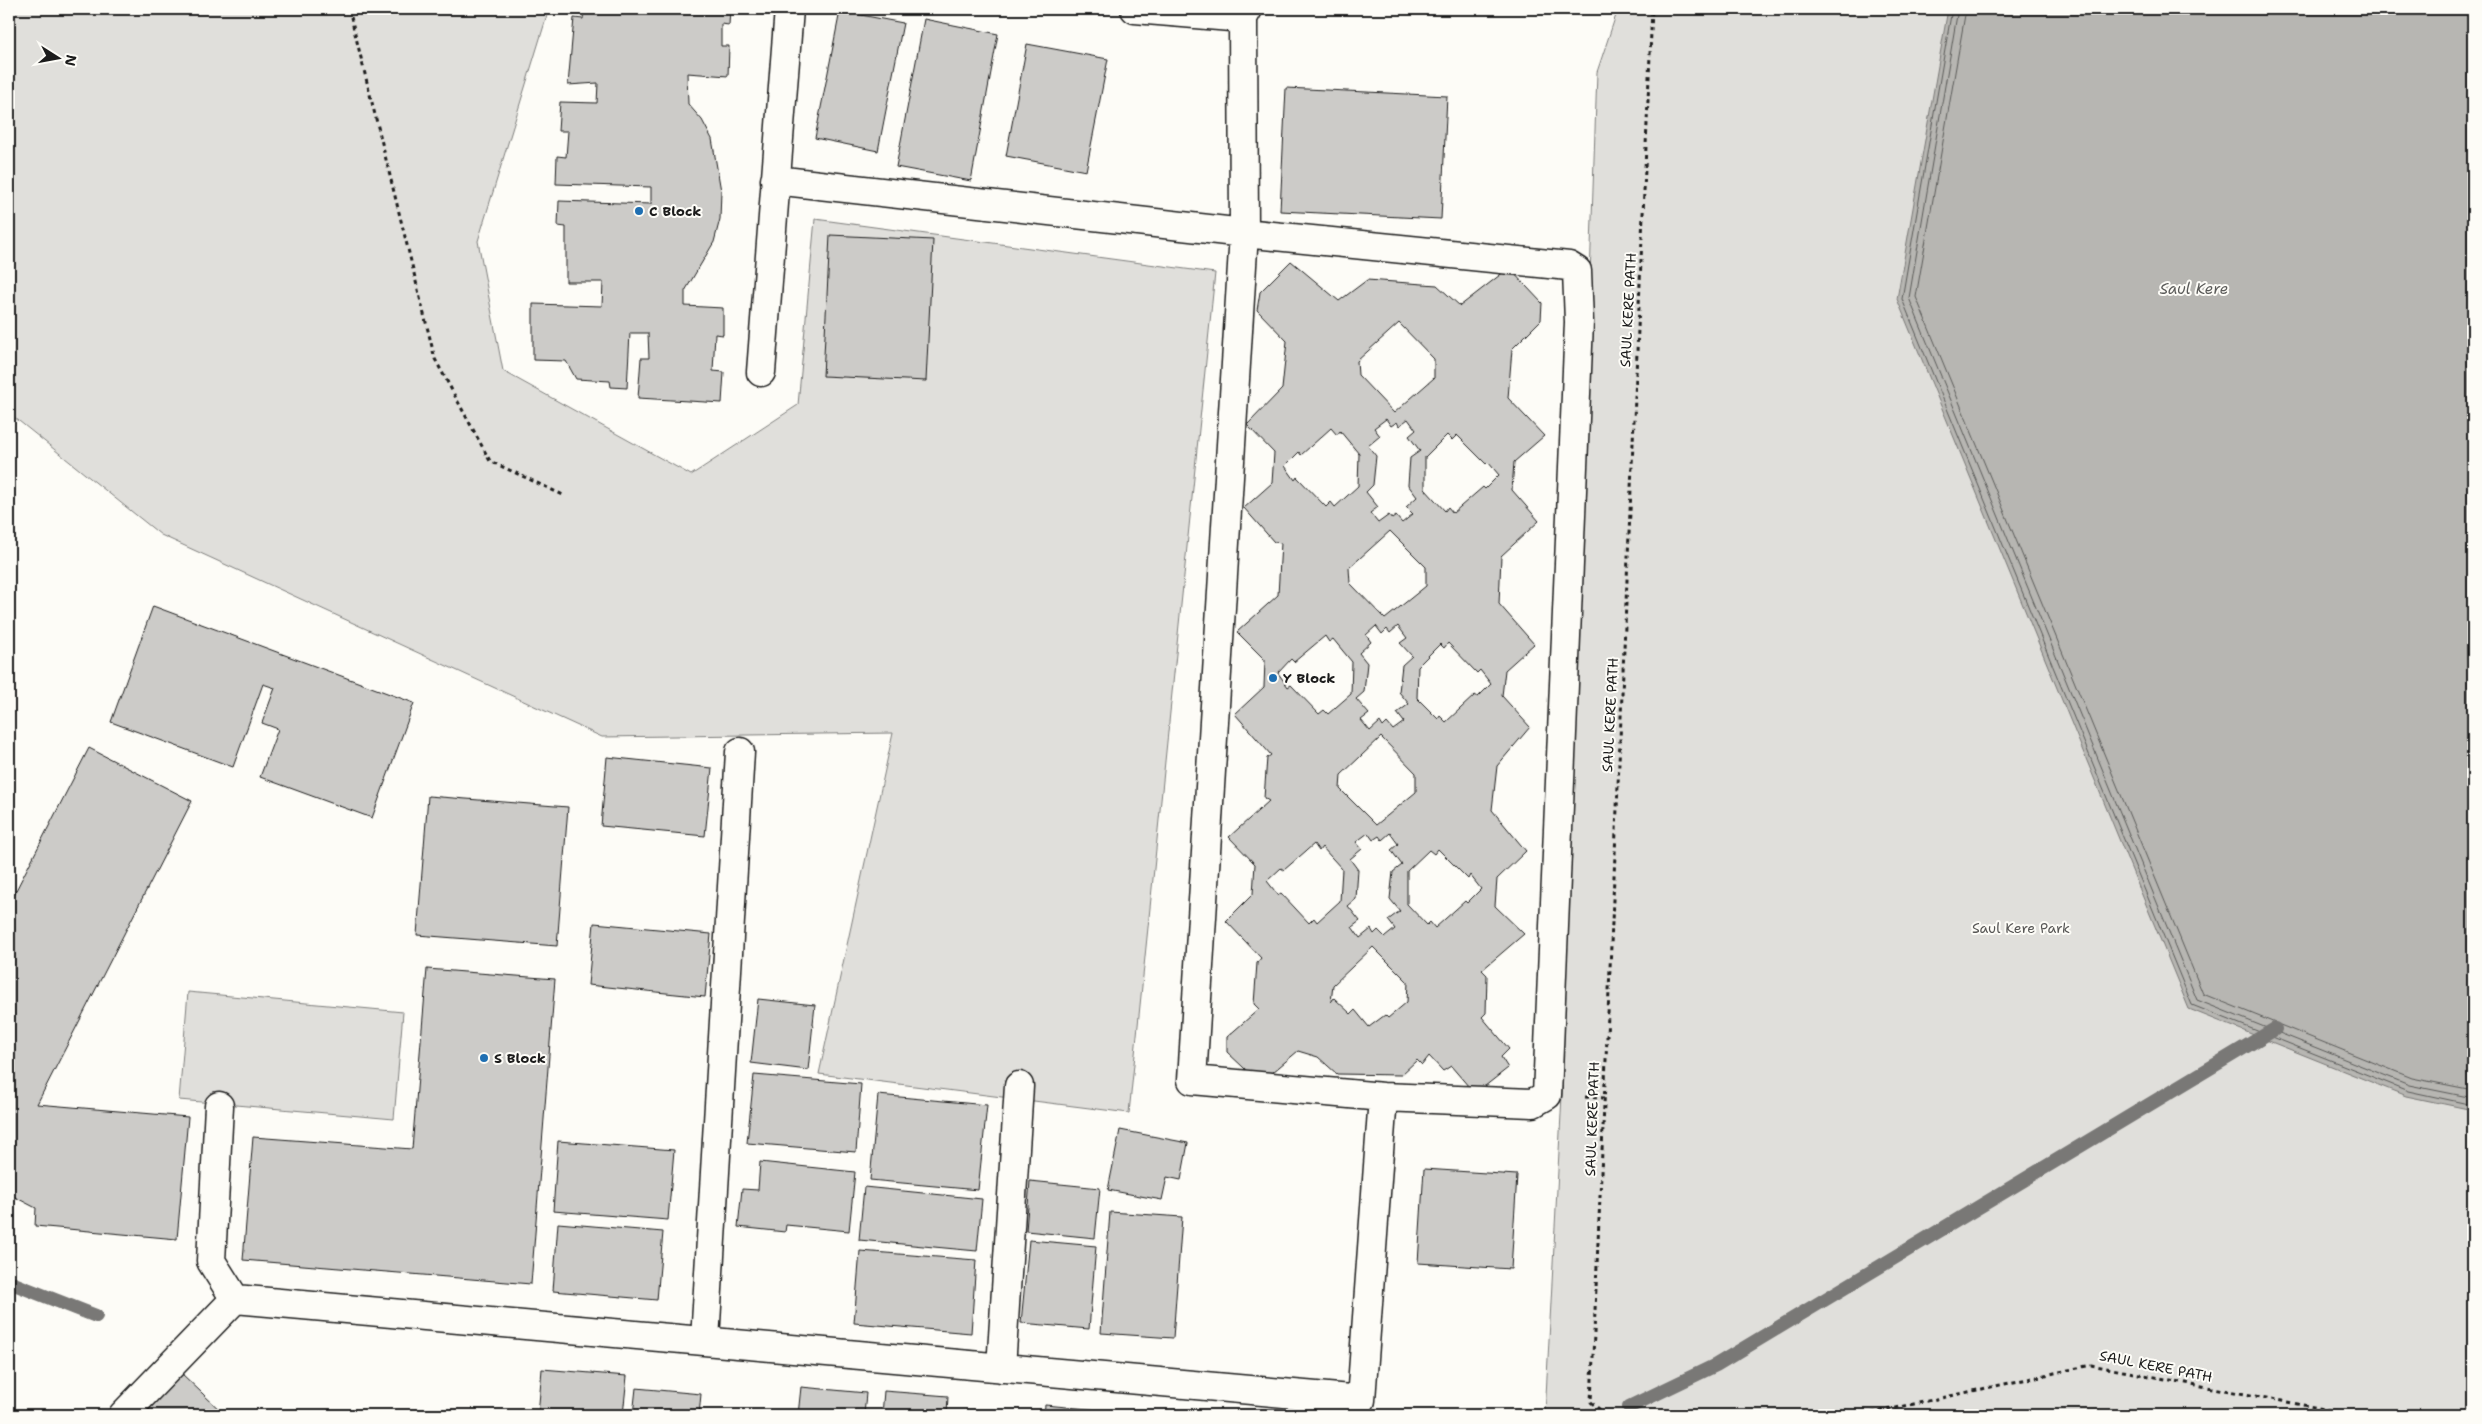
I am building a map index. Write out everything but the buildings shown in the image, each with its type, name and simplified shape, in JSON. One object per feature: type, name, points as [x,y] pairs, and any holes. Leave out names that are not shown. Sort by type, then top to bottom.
[{"type":"street","points":[[761,372],[789,9]]},
{"type":"street","points":[[775,180],[1244,233],[1569,266],[1578,270],[1579,322],[1547,1094],[1533,1103],[1383,1097],[1192,1080],[1244,233],[1246,14],[1135,9]]},
{"type":"street","points":[[705,1340],[740,752]]},
{"type":"street","points":[[1002,1368],[1019,1086]]},
{"type":"street","points":[[235,1299],[1361,1400],[1383,1097]]},
{"type":"street","points":[[219,1106],[211,1261],[235,1299]]},
{"type":"street","points":[[123,1415],[235,1299]]},
{"type":"path","points":[[349,9],[435,359],[490,461],[563,495]]},
{"type":"path","name":"SAUL KERE PATH","points":[[1606,1415],[1591,1402],[1652,9]]},
{"type":"path","name":"SAUL KERE PATH","points":[[1864,1415],[2091,1365],[2356,1415]]},
{"type":"green space","points":[[9,9],[549,9],[478,241],[503,371],[691,475],[798,405],[815,219],[1215,273],[1129,1113],[819,1074],[893,733],[602,737],[161,535],[9,413]]},
{"type":"green space","name":"Saul Kere Park","points":[[1618,9],[2473,9],[2473,1415],[1545,1415],[1562,1095],[1597,72]]},
{"type":"green space","points":[[188,992],[403,1012],[394,1119],[179,1100]]},
{"type":"water","name":"Saul Kere","points":[[1948,9],[2473,9],[2473,1110],[2406,1096],[2189,1009],[1897,299]]},
{"type":"waterway","points":[[1629,1407],[1716,1365],[2275,1029]]},
{"type":"waterway","points":[[9,1282],[96,1316]]},
{"type":"place","name":"C Block","points":[[639,211]]},
{"type":"place","name":"Y Block","points":[[1273,678]]},
{"type":"place","name":"S Block","points":[[484,1058]]}]
